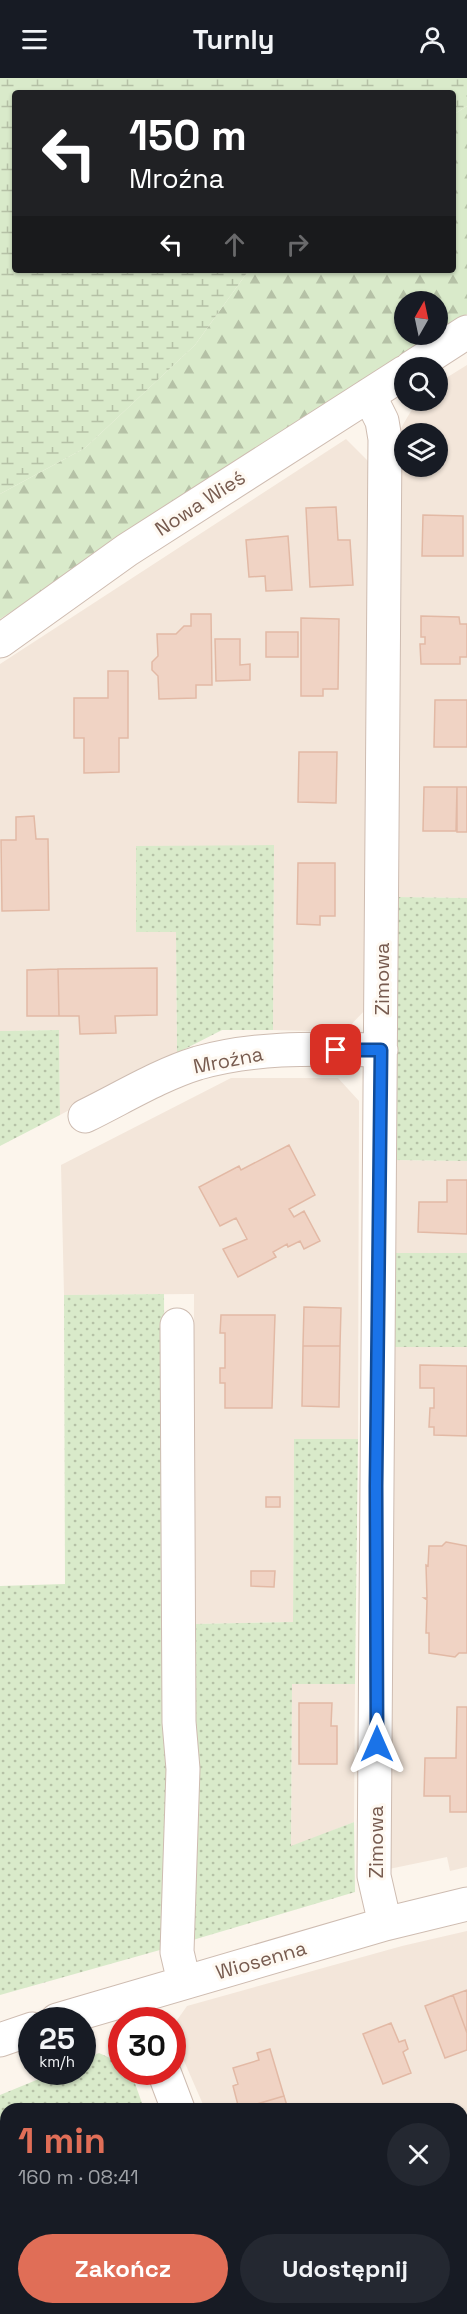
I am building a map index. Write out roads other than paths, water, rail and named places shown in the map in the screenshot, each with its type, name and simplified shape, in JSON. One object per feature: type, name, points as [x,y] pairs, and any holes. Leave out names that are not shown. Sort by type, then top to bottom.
[{"type":"street","points":[[428,357],[467,332]]},
{"type":"street","name":"Nowa Wieś","points":[[0,641],[127,550],[394,379]]},
{"type":"street","name":"Zimowa","points":[[369,395],[382,421],[385,439],[374,1876],[386,1924]]},
{"type":"street","name":"Mroźna","points":[[85,1116],[175,1071],[222,1057],[287,1050],[381,1050]]},
{"type":"street","points":[[177,1325],[179,1722],[183,1769],[177,1952],[184,1982]]},
{"type":"street","name":"Wiosenna","points":[[142,2007],[184,1982],[386,1924],[467,1904]]},
{"type":"street","points":[[0,2040],[18,2034]]},
{"type":"street","points":[[169,2085],[176,2103]]}]
